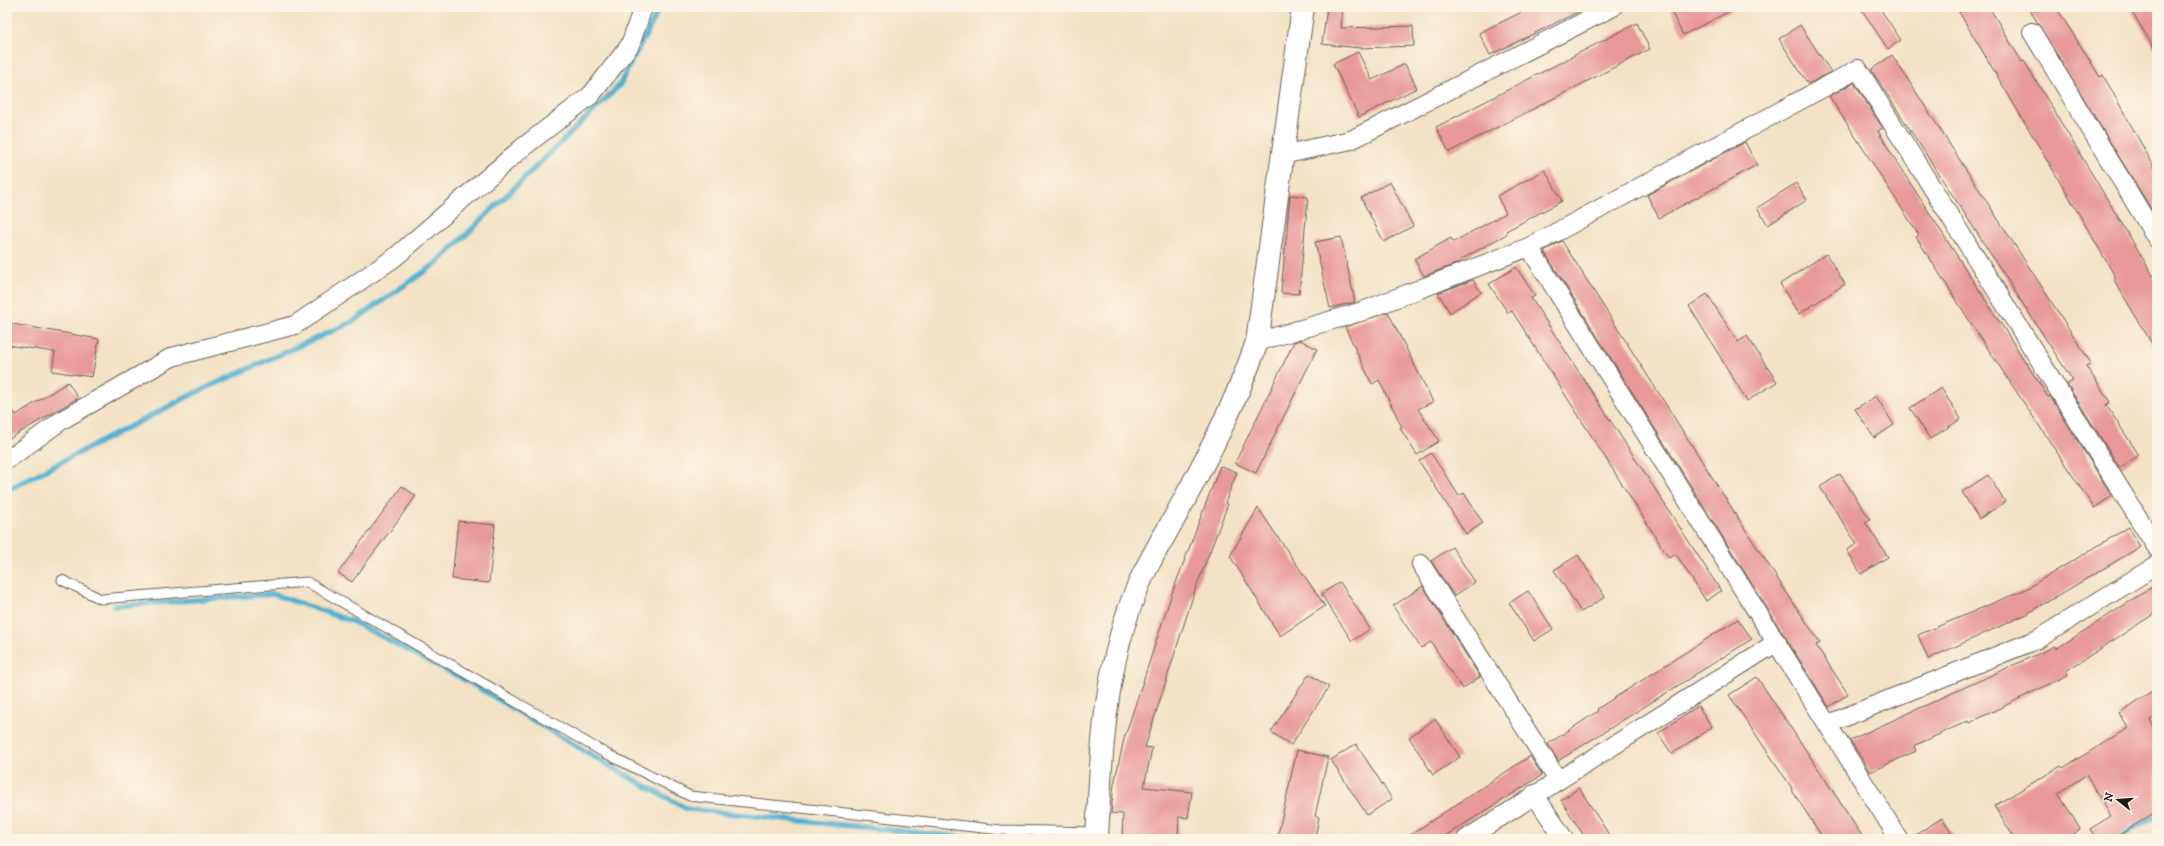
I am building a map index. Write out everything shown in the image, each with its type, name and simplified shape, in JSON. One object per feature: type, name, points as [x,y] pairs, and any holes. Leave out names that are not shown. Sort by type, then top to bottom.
[{"type":"street","points":[[7,460],[62,420],[172,357],[295,325],[394,258],[522,148],[591,94],[630,45],[643,7]]},
{"type":"street","points":[[1097,835],[1104,734],[1108,701],[1126,621],[1139,583],[1228,416],[1244,380],[1256,342],[1303,7]]},
{"type":"street","points":[[1282,155],[1351,140],[1613,7]]},
{"type":"street","points":[[2032,32],[2157,239]]},
{"type":"street","points":[[1256,342],[1360,312],[1529,247],[1858,69],[2157,548]]},
{"type":"street","points":[[1529,247],[1899,839]]},
{"type":"street","points":[[1420,564],[1558,780]]},
{"type":"street","points":[[1828,724],[2038,639],[2157,564]]},
{"type":"street","points":[[1466,839],[1534,794],[1777,642]]},
{"type":"street","points":[[1534,794],[1564,839]]},
{"type":"lane","points":[[62,580],[101,600],[307,582],[604,753],[690,796],[1001,830],[1097,835]]},
{"type":"building","points":[[1327,7],[1343,7],[1341,28],[1413,26],[1414,46],[1360,48],[1322,44]]},
{"type":"building","points":[[1532,7],[1588,7],[1490,55],[1479,33]]},
{"type":"building","points":[[1669,7],[1738,7],[1683,35]]},
{"type":"building","points":[[1860,7],[1879,7],[1901,40],[1888,49]]},
{"type":"building","points":[[1956,7],[1989,7],[2022,62],[2024,61],[2157,282],[2157,352],[2114,280],[2116,278],[2065,190]]},
{"type":"building","points":[[2028,7],[2056,7],[2100,77],[2103,75],[2157,172],[2157,219]]},
{"type":"building","points":[[2129,7],[2157,7],[2157,53]]},
{"type":"building","points":[[1637,23],[1650,49],[1449,152],[1436,127]]},
{"type":"building","points":[[1800,25],[1831,72],[1808,84],[1779,39]]},
{"type":"building","points":[[1358,52],[1372,80],[1405,64],[1417,88],[1359,117],[1333,64]]},
{"type":"building","points":[[1892,55],[2091,363],[2086,366],[2110,402],[2106,405],[2139,455],[2120,468],[2067,384],[2073,381],[1872,71],[1872,69]]},
{"type":"building","points":[[1854,83],[1883,128],[1878,131],[1894,158],[2048,397],[2050,396],[2112,496],[2094,508],[1978,334],[1916,237],[1919,235],[1829,96]]},
{"type":"building","points":[[1745,142],[1757,165],[1659,218],[1647,195]]},
{"type":"building","points":[[1545,170],[1562,201],[1506,231],[1507,234],[1460,260],[1461,262],[1424,276],[1414,259],[1451,238],[1453,242],[1506,213],[1497,196]]},
{"type":"building","points":[[1390,182],[1413,226],[1384,242],[1361,198]]},
{"type":"building","points":[[1796,183],[1807,200],[1768,225],[1757,208]]},
{"type":"building","points":[[1290,195],[1308,197],[1299,294],[1281,293]]},
{"type":"building","points":[[1341,237],[1355,302],[1330,308],[1315,242]]},
{"type":"building","points":[[1562,241],[1752,540],[1820,643],[1816,645],[1848,694],[1829,707],[1544,251]]},
{"type":"building","points":[[1826,254],[1845,284],[1799,314],[1780,284]]},
{"type":"building","points":[[1516,267],[1535,296],[1531,298],[1721,591],[1706,601],[1676,554],[1669,558],[1512,311],[1508,313],[1489,284]]},
{"type":"building","points":[[1473,280],[1481,292],[1450,313],[1438,293]]},
{"type":"building","points":[[1707,294],[1738,342],[1747,336],[1777,382],[1747,401],[1689,306]]},
{"type":"building","points":[[1388,312],[1433,402],[1418,409],[1439,441],[1417,455],[1400,428],[1402,427],[1379,380],[1372,384],[1345,327]]},
{"type":"building","points":[[7,323],[99,339],[92,377],[52,371],[55,352],[7,345]]},
{"type":"building","points":[[1300,340],[1317,349],[1256,473],[1235,463],[1294,342]]},
{"type":"building","points":[[68,382],[78,398],[7,440],[7,403],[16,415]]},
{"type":"building","points":[[1941,388],[1961,419],[1930,439],[1910,408]]},
{"type":"building","points":[[1876,396],[1894,425],[1874,438],[1855,409]]},
{"type":"building","points":[[1431,453],[1459,496],[1464,493],[1483,523],[1466,534],[1419,461]]},
{"type":"building","points":[[1220,466],[1237,472],[1225,503],[1228,504],[1194,593],[1145,747],[1152,748],[1144,787],[1192,792],[1188,818],[1179,817],[1178,839],[1122,839],[1123,814],[1111,813],[1114,784],[1124,739],[1171,596]]},
{"type":"building","points":[[1840,474],[1870,519],[1865,522],[1888,557],[1861,574],[1847,550],[1857,544],[1820,487]]},
{"type":"building","points":[[1988,475],[2005,502],[1979,519],[1962,492]]},
{"type":"building","points":[[402,486],[416,496],[352,582],[338,573]]},
{"type":"building","points":[[1258,508],[1325,606],[1280,636],[1230,556]]},
{"type":"building","points":[[458,521],[495,525],[489,583],[452,579]]},
{"type":"building","points":[[2129,527],[2140,547],[2027,614],[1928,659],[1918,635],[2024,590]]},
{"type":"building","points":[[1452,547],[1475,582],[1454,596],[1431,561]]},
{"type":"building","points":[[1578,555],[1605,597],[1581,612],[1554,570]]},
{"type":"building","points":[[1340,582],[1370,629],[1352,641],[1321,594]]},
{"type":"building","points":[[2157,584],[2157,612],[2066,671],[2068,675],[1969,723],[1968,721],[1914,746],[1916,751],[1870,772],[1850,740],[2055,646],[2056,649]]},
{"type":"building","points":[[1423,586],[1480,677],[1462,689],[1431,642],[1421,648],[1393,606]]},
{"type":"building","points":[[1528,591],[1553,629],[1534,641],[1509,603]]},
{"type":"building","points":[[1738,619],[1752,639],[1558,761],[1548,744],[1598,711],[1597,709]]},
{"type":"building","points":[[1309,674],[1329,687],[1291,745],[1271,732]]},
{"type":"building","points":[[1757,677],[1864,839],[1824,839],[1821,835],[1791,789],[1792,788],[1729,695]]},
{"type":"building","points":[[2157,688],[2157,715],[2150,720],[2157,732],[2157,811],[2113,839],[2096,839],[2090,829],[2111,816],[2086,775],[2058,793],[2080,829],[2065,839],[2015,839],[1994,806],[2061,766],[2063,768],[2128,728],[2119,713]]},
{"type":"building","points":[[1698,706],[1712,727],[1672,754],[1658,733]]},
{"type":"building","points":[[1435,719],[1460,757],[1433,775],[1409,737]]},
{"type":"building","points":[[1356,744],[1392,799],[1367,815],[1331,760]]},
{"type":"building","points":[[1297,750],[1328,757],[1315,816],[1319,817],[1315,839],[1277,839]]},
{"type":"building","points":[[1530,756],[1542,775],[1440,839],[1404,839]]},
{"type":"building","points":[[1579,788],[1611,839],[1586,839],[1561,800]]},
{"type":"building","points":[[1942,818],[1956,839],[1909,839]]},
{"type":"waterway","points":[[7,490],[195,393],[352,322],[438,262],[619,86],[660,7]]},
{"type":"waterway","points":[[114,606],[273,594],[354,622],[469,682],[608,765],[687,809],[977,839]]},
{"type":"waterway","points":[[2119,839],[2157,814]]}]
